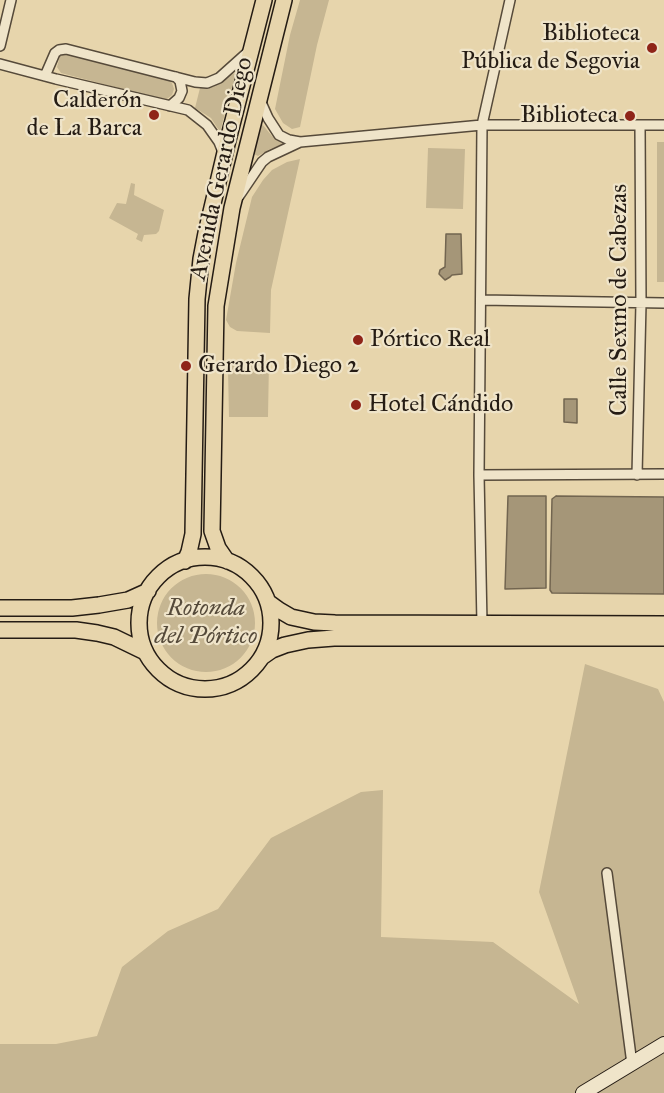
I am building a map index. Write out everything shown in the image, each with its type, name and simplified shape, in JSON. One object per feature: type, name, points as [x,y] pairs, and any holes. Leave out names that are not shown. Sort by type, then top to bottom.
[{"type":"main road","name":"Avenida Gerardo Diego","points":[[185,561],[193,534],[197,299],[206,233],[264,0]]},
{"type":"main road","name":"Avenida Gerardo Diego","points":[[227,561],[218,548],[212,531],[216,306],[232,208],[284,0]]},
{"type":"main road","points":[[206,558],[227,561],[252,577],[267,602],[271,616],[268,644],[262,657],[253,668],[230,685],[202,689],[174,682],[153,664],[145,652],[139,621],[148,591],[164,572],[185,561],[206,558]]},
{"type":"main road","points":[[0,608],[72,608],[99,605],[128,600],[148,591]]},
{"type":"main road","points":[[267,602],[291,617],[314,622],[664,624]]},
{"type":"main road","points":[[0,630],[76,630],[97,633],[114,637],[145,652]]},
{"type":"main road","points":[[262,657],[285,645],[334,638],[664,638]]},
{"type":"street","points":[[0,46],[11,0]]},
{"type":"street","points":[[482,624],[479,475],[482,125],[510,0]]},
{"type":"street","points":[[45,75],[55,53],[66,49],[195,82],[207,83],[227,72],[251,50]]},
{"type":"street","points":[[0,64],[188,110],[207,125],[219,142],[225,158]]},
{"type":"street","points":[[170,106],[179,98],[182,91],[180,81],[176,77]]},
{"type":"street","points":[[258,98],[279,135],[300,142],[482,125],[664,125]]},
{"type":"street","name":"Calle Sexmo de Cabezas","points":[[637,475],[641,303],[640,125]]},
{"type":"street","points":[[232,208],[262,162],[300,142]]},
{"type":"street","points":[[481,300],[664,303]]},
{"type":"street","points":[[479,475],[664,474]]},
{"type":"street","points":[[607,873],[632,1064]]},
{"type":"street","points":[[583,1093],[664,1044]]},
{"type":"green space","points":[[300,0],[329,0],[300,127],[292,129],[283,123],[275,109],[290,35]]},
{"type":"green space","points":[[65,54],[168,80],[174,89],[172,95],[167,99],[161,99],[61,73],[57,67],[60,56]]},
{"type":"green space","points":[[236,72],[220,132],[211,118],[195,108],[200,88],[213,87]]},
{"type":"green space","points":[[262,124],[283,144],[258,156],[254,154]]},
{"type":"green space","points":[[657,142],[664,142],[664,282],[657,282]]},
{"type":"green space","points":[[428,148],[465,149],[463,209],[426,208]]},
{"type":"green space","points":[[300,159],[271,290],[270,333],[237,331],[230,327],[226,320],[236,263],[252,197],[272,170],[287,162]]},
{"type":"green space","points":[[131,183],[135,184],[134,195],[164,210],[159,231],[156,234],[144,235],[142,242],[136,239],[138,234],[109,218],[117,203],[126,204]]},
{"type":"green space","points":[[235,360],[269,361],[268,417],[229,417],[228,369]]},
{"type":"green space","name":"Rotonda del Pórtico","points":[[206,574],[225,578],[241,588],[251,604],[255,623],[251,642],[241,658],[225,668],[206,672],[187,668],[171,658],[161,642],[157,623],[161,604],[171,588],[187,578]]},
{"type":"green space","points":[[585,664],[658,689],[664,702],[664,1093],[0,1093],[0,1044],[56,1044],[97,1036],[122,967],[168,931],[218,909],[271,838],[361,792],[383,790],[381,937],[493,942],[579,1004],[539,892]]},
{"type":"shaded area","points":[[446,234],[461,234],[462,274],[452,275],[445,280],[439,274],[440,270],[445,267]]},
{"type":"shaded area","points":[[564,399],[577,399],[577,423],[564,422]]},
{"type":"shaded area","points":[[508,496],[546,496],[546,588],[505,589]]},
{"type":"shaded area","points":[[556,496],[664,497],[664,594],[552,593],[550,590],[552,499]]},
{"type":"place","name":"Biblioteca Pública de Segovia","points":[[652,48]]},
{"type":"place","name":"Calderón de La Barca","points":[[154,115]]},
{"type":"place","name":"Biblioteca","points":[[630,116]]},
{"type":"place","name":"Pórtico Real","points":[[358,340]]},
{"type":"place","name":"Gerardo Diego 2","points":[[186,366]]},
{"type":"place","name":"Hotel Cándido","points":[[356,405]]}]
